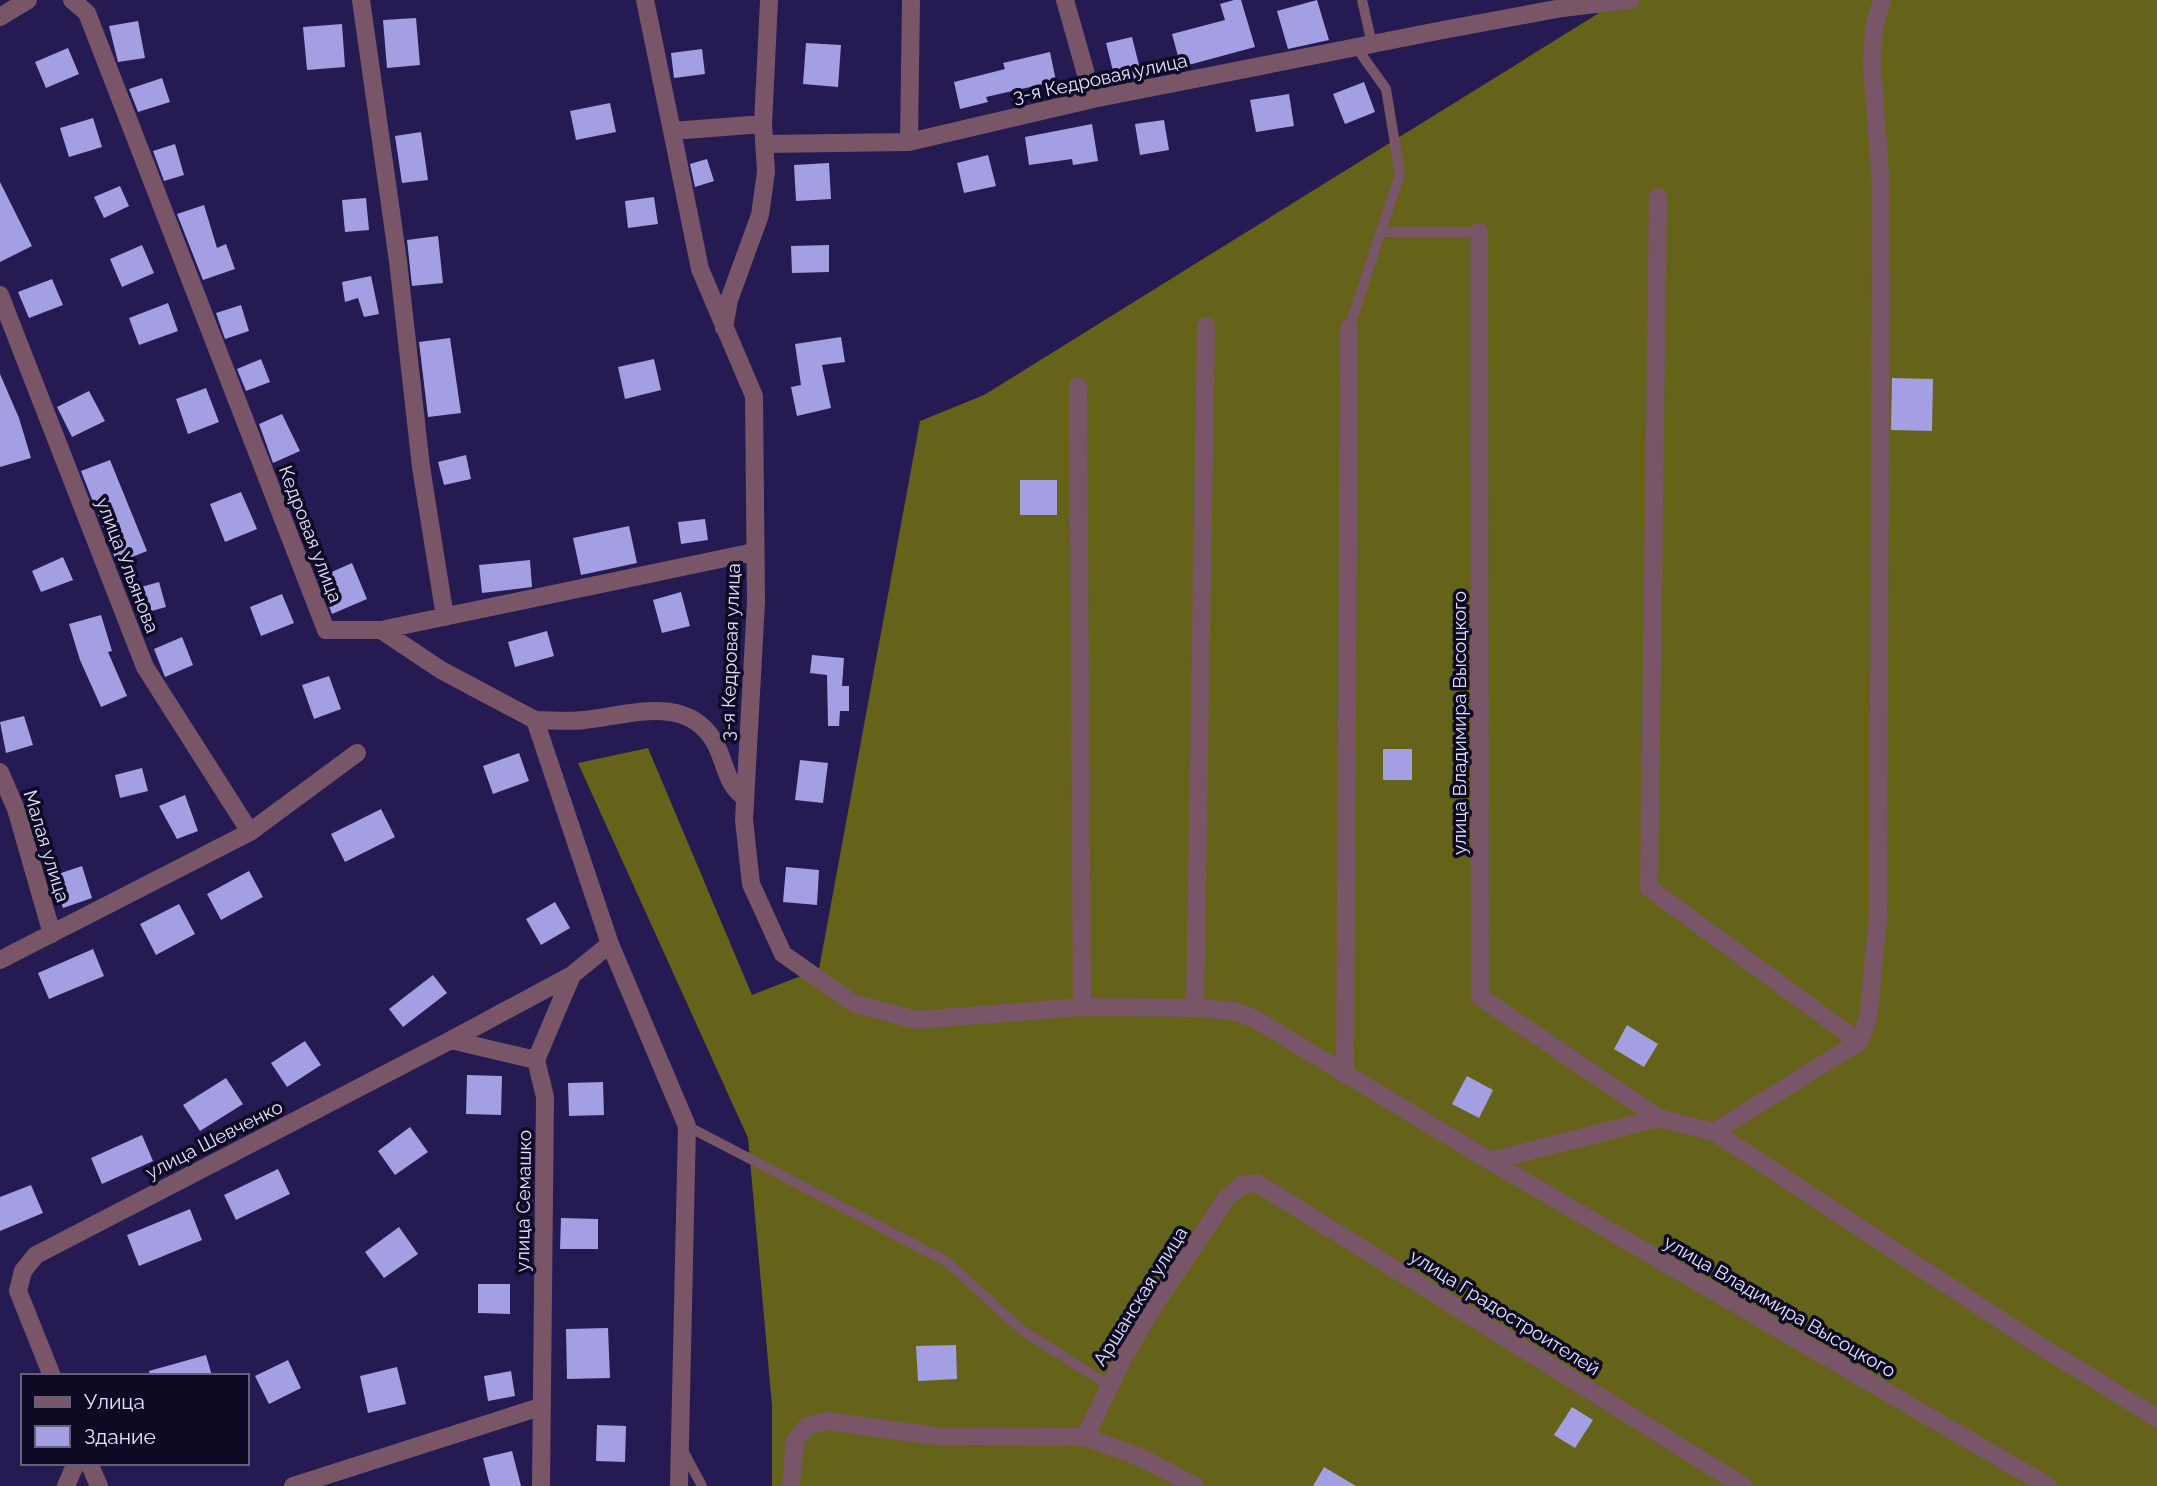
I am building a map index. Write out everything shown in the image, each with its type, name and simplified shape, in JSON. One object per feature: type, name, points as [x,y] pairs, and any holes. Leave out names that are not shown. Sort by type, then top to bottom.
[{"type":"street","points":[[0,17],[28,0]]},
{"type":"street","name":"Кедровая улица","points":[[72,0],[88,13],[326,631],[381,630],[754,552]]},
{"type":"street","points":[[361,0],[398,261],[421,467],[445,617]]},
{"type":"street","points":[[645,0],[699,270],[724,328]]},
{"type":"street","points":[[724,328],[729,300],[760,215],[766,172],[763,124],[769,0]]},
{"type":"street","points":[[909,142],[911,0]]},
{"type":"street","points":[[1065,0],[1093,99]]},
{"type":"street","name":"3-я Кедровая улица","points":[[764,144],[909,142],[1093,99],[1364,45],[1562,8],[1630,0]]},
{"type":"street","points":[[1714,1132],[1859,1042],[1868,1019],[1872,996],[1878,919],[1881,188],[1871,84],[1874,28],[1882,0]]},
{"type":"street","points":[[672,131],[763,124]]},
{"type":"street","points":[[1658,197],[1649,888],[1859,1042]]},
{"type":"street","name":"улица Владимира Высоцкого","points":[[1479,232],[1480,997],[1659,1118],[1714,1132],[2034,1342],[2157,1418]]},
{"type":"street","name":"улица Ульянова","points":[[0,295],[145,667],[250,832]]},
{"type":"street","points":[[1195,1008],[1206,326]]},
{"type":"street","name":"3-я Кедровая улица","points":[[724,328],[754,396],[756,602],[745,797],[746,863],[751,884],[764,906],[783,954],[853,1003],[916,1020]]},
{"type":"street","points":[[1345,1075],[1349,328]]},
{"type":"street","points":[[1078,386],[1082,1007]]},
{"type":"street","points":[[381,630],[441,670],[535,720],[582,721],[653,710],[681,713],[705,728],[715,741],[734,789],[745,797]]},
{"type":"street","points":[[535,720],[610,944],[687,1126],[679,1486]]},
{"type":"street","points":[[0,960],[250,832],[357,753]]},
{"type":"street","name":"Малая улица","points":[[0,772],[16,809],[52,934]]},
{"type":"street","points":[[451,1040],[536,1060],[572,975],[610,944]]},
{"type":"street","name":"улица Шевченко","points":[[51,1374],[18,1291],[23,1270],[36,1255],[572,975]]},
{"type":"street","name":"улица Владимира Высоцкого","points":[[916,1020],[1082,1007],[1195,1008],[1234,1011],[1255,1019],[1490,1161],[2048,1486]]},
{"type":"street","name":"улица Семашко","points":[[536,1060],[545,1097],[541,1486]]},
{"type":"street","name":"улица Владимира Высоцкого","points":[[1490,1161],[1659,1118]]},
{"type":"street","name":"улица Градостроителей","points":[[1242,1185],[1258,1183],[1313,1216],[1743,1486]]},
{"type":"street","name":"Аршанская улица","points":[[1085,1437],[1155,1304],[1226,1199],[1242,1185]]},
{"type":"street","points":[[293,1486],[540,1407]]},
{"type":"street","points":[[792,1486],[795,1440],[807,1426],[827,1422],[935,1436],[1085,1437],[1140,1457],[1195,1486]]},
{"type":"street","points":[[66,1486],[75,1465]]},
{"type":"street","points":[[90,1465],[99,1486]]},
{"type":"lane","points":[[1349,328],[1399,174],[1386,89],[1364,45],[1362,0]]},
{"type":"lane","points":[[1380,232],[1479,232]]},
{"type":"lane","points":[[687,1126],[946,1261],[1023,1331],[1110,1386]]},
{"type":"lane","points":[[680,1446],[702,1486]]},
{"type":"shaded area","points":[[1620,0],[2157,0],[2157,1486],[772,1486],[772,1406],[748,1138],[578,763],[648,748],[752,995],[819,969],[920,421],[984,395]]},
{"type":"building","points":[[1241,0],[1255,47],[1181,67],[1172,34],[1225,20],[1220,4]]},
{"type":"building","points":[[1317,0],[1329,40],[1288,49],[1277,11]]},
{"type":"building","points":[[416,18],[420,65],[387,68],[383,20]]},
{"type":"building","points":[[138,21],[145,58],[118,62],[109,26]]},
{"type":"building","points":[[342,24],[345,67],[307,70],[303,27]]},
{"type":"building","points":[[1132,37],[1142,77],[1116,83],[1106,43]]},
{"type":"building","points":[[806,43],[841,45],[838,87],[803,84]]},
{"type":"building","points":[[68,48],[79,74],[46,88],[35,62]]},
{"type":"building","points":[[702,49],[705,74],[674,78],[671,53]]},
{"type":"building","points":[[1050,52],[1056,81],[986,97],[988,102],[960,109],[954,82],[1005,69],[1003,63]]},
{"type":"building","points":[[162,78],[170,102],[138,112],[129,89]]},
{"type":"building","points":[[1364,82],[1375,112],[1345,124],[1333,94]]},
{"type":"building","points":[[1289,94],[1294,126],[1256,132],[1250,100]]},
{"type":"building","points":[[610,103],[616,132],[576,140],[570,111]]},
{"type":"building","points":[[93,118],[102,147],[69,157],[60,128]]},
{"type":"building","points":[[1164,120],[1169,150],[1140,155],[1135,124]]},
{"type":"building","points":[[1092,124],[1098,161],[1073,165],[1072,159],[1029,165],[1025,137]]},
{"type":"building","points":[[421,132],[428,180],[402,183],[395,136]]},
{"type":"building","points":[[175,144],[184,175],[164,181],[153,151]]},
{"type":"building","points":[[988,155],[996,186],[964,193],[957,163]]},
{"type":"building","points":[[707,159],[714,181],[695,187],[690,164]]},
{"type":"building","points":[[829,163],[831,199],[796,201],[794,165]]},
{"type":"building","points":[[0,182],[32,246],[0,262]]},
{"type":"building","points":[[120,186],[129,206],[104,218],[94,197]]},
{"type":"building","points":[[654,197],[658,224],[628,228],[625,201]]},
{"type":"building","points":[[366,198],[369,230],[345,232],[342,200]]},
{"type":"building","points":[[204,205],[217,248],[226,244],[235,269],[203,280],[177,214]]},
{"type":"building","points":[[438,236],[443,283],[412,286],[407,240]]},
{"type":"building","points":[[142,245],[154,273],[122,287],[110,259]]},
{"type":"building","points":[[829,245],[829,272],[792,273],[791,246]]},
{"type":"building","points":[[371,276],[379,314],[364,317],[358,298],[345,302],[342,282]]},
{"type":"building","points":[[52,279],[63,305],[29,318],[18,292]]},
{"type":"building","points":[[168,303],[178,331],[139,345],[129,318]]},
{"type":"building","points":[[241,305],[249,331],[225,339],[216,313]]},
{"type":"building","points":[[841,337],[845,362],[822,365],[831,408],[797,416],[791,387],[801,385],[795,344]]},
{"type":"building","points":[[450,338],[461,413],[428,417],[419,342]]},
{"type":"building","points":[[261,359],[270,382],[246,391],[237,369]]},
{"type":"building","points":[[654,359],[661,390],[625,399],[618,367]]},
{"type":"building","points":[[0,374],[19,418],[31,458],[0,467]]},
{"type":"building","points":[[1892,378],[1933,379],[1932,431],[1891,430]]},
{"type":"building","points":[[206,388],[219,422],[188,434],[176,399]]},
{"type":"building","points":[[89,391],[105,421],[72,437],[57,407]]},
{"type":"building","points":[[282,414],[300,451],[273,463],[259,424]]},
{"type":"building","points":[[466,455],[471,479],[444,485],[438,462]]},
{"type":"building","points":[[110,460],[147,551],[117,563],[81,471]]},
{"type":"building","points":[[1020,480],[1057,480],[1057,515],[1020,515]]},
{"type":"building","points":[[241,492],[257,529],[225,542],[210,504]]},
{"type":"building","points":[[705,519],[708,540],[681,544],[678,522]]},
{"type":"building","points":[[629,526],[637,563],[581,575],[573,538]]},
{"type":"building","points":[[63,557],[73,580],[41,592],[32,571]]},
{"type":"building","points":[[530,560],[532,587],[482,593],[479,565]]},
{"type":"building","points":[[352,563],[367,599],[332,614],[318,578]]},
{"type":"building","points":[[159,582],[166,607],[137,615],[130,590]]},
{"type":"building","points":[[681,592],[690,626],[662,633],[653,600]]},
{"type":"building","points":[[282,594],[294,623],[261,636],[250,607]]},
{"type":"building","points":[[101,615],[112,651],[108,652],[127,696],[101,707],[80,660],[69,624]]},
{"type":"building","points":[[547,631],[554,656],[515,667],[508,642]]},
{"type":"building","points":[[182,637],[193,665],[165,677],[154,649]]},
{"type":"building","points":[[812,655],[844,658],[842,686],[849,686],[849,711],[840,711],[839,726],[828,726],[827,675],[810,673]]},
{"type":"building","points":[[329,676],[341,709],[314,719],[302,685]]},
{"type":"building","points":[[24,716],[33,745],[6,753],[0,722]]},
{"type":"building","points":[[1383,749],[1412,749],[1412,780],[1383,780]]},
{"type":"building","points":[[519,753],[529,781],[493,794],[483,766]]},
{"type":"building","points":[[800,760],[828,763],[823,803],[795,800]]},
{"type":"building","points":[[142,768],[148,791],[120,798],[115,775]]},
{"type":"building","points":[[185,795],[198,831],[177,839],[159,806]]},
{"type":"building","points":[[381,809],[395,837],[345,862],[331,834]]},
{"type":"building","points":[[82,866],[92,898],[63,908],[52,876]]},
{"type":"building","points":[[786,867],[819,870],[817,905],[783,902]]},
{"type":"building","points":[[249,871],[263,897],[221,920],[207,894]]},
{"type":"building","points":[[555,902],[570,928],[541,945],[526,919]]},
{"type":"building","points":[[179,904],[195,934],[156,955],[140,924]]},
{"type":"building","points":[[93,949],[104,976],[49,999],[38,973]]},
{"type":"building","points":[[433,975],[447,993],[403,1027],[389,1009]]},
{"type":"building","points":[[1627,1025],[1658,1044],[1644,1067],[1614,1049]]},
{"type":"building","points":[[305,1041],[321,1065],[287,1087],[271,1063]]},
{"type":"building","points":[[467,1075],[502,1076],[501,1115],[466,1114]]},
{"type":"building","points":[[1467,1076],[1493,1090],[1479,1118],[1452,1104]]},
{"type":"building","points":[[226,1078],[243,1104],[200,1131],[183,1105]]},
{"type":"building","points":[[603,1082],[604,1115],[569,1116],[568,1083]]},
{"type":"building","points":[[410,1127],[428,1152],[395,1175],[378,1151]]},
{"type":"building","points":[[142,1135],[153,1161],[102,1184],[91,1158]]},
{"type":"building","points":[[278,1169],[290,1194],[236,1220],[224,1195]]},
{"type":"building","points":[[31,1185],[43,1213],[0,1231],[0,1197]]},
{"type":"building","points":[[190,1209],[202,1240],[139,1266],[127,1235]]},
{"type":"building","points":[[561,1218],[598,1219],[598,1249],[560,1249]]},
{"type":"building","points":[[399,1227],[418,1254],[384,1278],[365,1252]]},
{"type":"building","points":[[478,1284],[510,1284],[510,1314],[478,1313]]},
{"type":"building","points":[[608,1328],[610,1378],[567,1379],[566,1329]]},
{"type":"building","points":[[956,1345],[957,1379],[918,1381],[916,1346]]},
{"type":"building","points":[[206,1355],[211,1374],[150,1374],[149,1371]]},
{"type":"building","points":[[288,1360],[301,1388],[269,1404],[255,1376]]},
{"type":"building","points":[[397,1367],[406,1404],[368,1413],[360,1376]]},
{"type":"building","points":[[511,1371],[515,1396],[488,1401],[484,1376]]},
{"type":"building","points":[[1572,1407],[1593,1420],[1575,1448],[1554,1435]]},
{"type":"building","points":[[597,1425],[626,1426],[625,1462],[596,1461]]},
{"type":"building","points":[[512,1451],[521,1486],[490,1486],[483,1458]]},
{"type":"building","points":[[1324,1467],[1356,1486],[1313,1486]]}]
